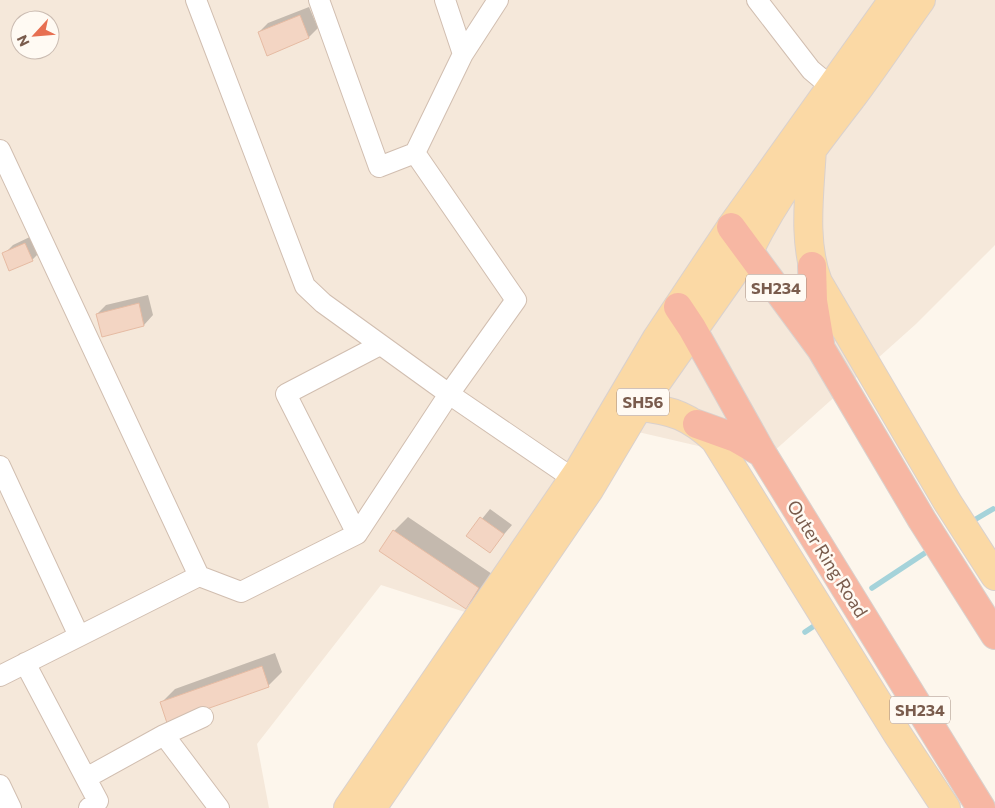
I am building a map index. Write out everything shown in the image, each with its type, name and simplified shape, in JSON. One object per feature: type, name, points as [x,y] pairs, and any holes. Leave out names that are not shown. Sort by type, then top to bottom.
[{"type":"highway","name":"SH234","points":[[731,227],[821,349],[945,558],[995,635]]},
{"type":"highway","points":[[812,266],[813,301],[821,349]]},
{"type":"highway","name":"Outer Ring Road","points":[[685,318],[762,453],[981,808]]},
{"type":"highway","points":[[697,424],[736,438],[762,453]]},
{"type":"main road","name":"SH56","points":[[348,808],[581,484],[639,407],[731,227],[893,0]]},
{"type":"main road","name":"SH56","points":[[372,808],[581,484],[685,318],[749,251],[757,233],[812,147],[853,95],[921,0]]},
{"type":"main road","points":[[812,147],[809,214],[812,266],[818,282],[948,502],[994,574]]},
{"type":"main road","points":[[639,407],[663,409],[697,424],[715,440],[946,808]]},
{"type":"street","points":[[196,0],[305,286],[323,303],[448,394],[581,484]]},
{"type":"street","points":[[318,0],[379,168],[415,153],[464,54],[498,0]]},
{"type":"street","points":[[445,0],[464,54]]},
{"type":"street","points":[[757,0],[811,70],[830,86]]},
{"type":"street","points":[[0,150],[199,576],[241,592],[357,534],[448,394],[516,300],[415,153]]},
{"type":"street","points":[[357,534],[286,394],[380,345]]},
{"type":"street","points":[[0,466],[79,636]]},
{"type":"street","points":[[0,676],[199,576]]},
{"type":"street","points":[[25,663],[98,801],[90,808]]},
{"type":"street","points":[[86,778],[164,735],[203,717]]},
{"type":"street","points":[[164,735],[219,808]]},
{"type":"street","points":[[0,785],[11,808]]},
{"type":"shaded area","points":[[0,0],[995,0],[995,245],[916,324],[763,461],[595,422],[471,614],[381,585],[257,744],[269,808],[0,808]]},
{"type":"building","points":[[300,15],[309,38],[267,56],[258,32]]},
{"type":"building","points":[[25,243],[33,261],[9,271],[2,253]]},
{"type":"building","points":[[139,303],[144,326],[102,337],[96,314]]},
{"type":"building","points":[[480,517],[504,534],[490,553],[466,536]]},
{"type":"building","points":[[393,530],[479,588],[466,609],[379,551]]},
{"type":"building","points":[[262,666],[269,687],[167,723],[160,702]]},
{"type":"waterway","points":[[976,519],[993,509]]},
{"type":"waterway","points":[[872,588],[931,549]]},
{"type":"waterway","points":[[805,632],[820,622]]}]
